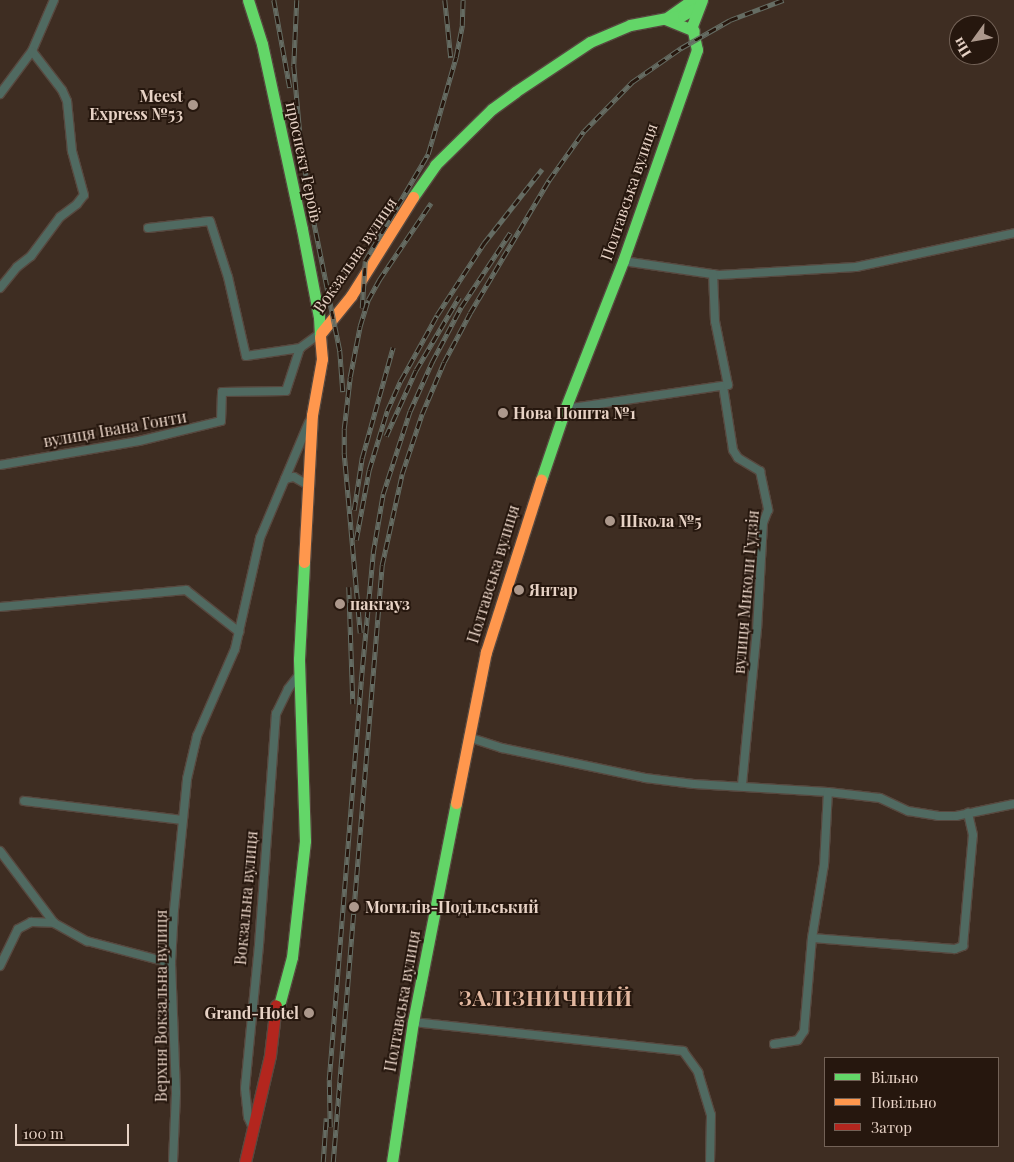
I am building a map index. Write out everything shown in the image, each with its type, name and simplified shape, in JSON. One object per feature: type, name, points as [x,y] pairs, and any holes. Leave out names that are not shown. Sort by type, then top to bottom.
[{"type":"main road","name":"проспект Героїв","points":[[248,0],[262,44],[321,333]]},
{"type":"main road","name":"Вокзальна вулиця","points":[[245,1162],[270,1055],[276,1013],[292,957],[299,912],[305,840],[299,675],[312,415],[322,359],[321,333],[351,296],[402,214],[435,166],[492,110],[515,92],[590,42],[630,25],[683,15],[696,6]]},
{"type":"main road","name":"Полтавська вулиця","points":[[392,1162],[414,1022],[486,652],[517,549],[565,409],[623,262],[697,50],[694,31],[696,6]]},
{"type":"main road","points":[[664,19],[694,31]]},
{"type":"street","points":[[0,94],[32,51],[54,0]]},
{"type":"street","points":[[0,288],[17,267],[31,256],[60,217],[84,196],[72,151],[67,101],[62,90],[32,51]]},
{"type":"street","points":[[148,228],[210,221],[228,277],[246,356],[300,348],[321,333]]},
{"type":"street","points":[[623,262],[713,274],[856,267],[1014,233]]},
{"type":"street","name":"вулиця Миколи Гудзія","points":[[713,274],[715,321],[726,386],[733,450],[738,458],[760,471],[768,510],[763,523],[757,629],[742,786]]},
{"type":"street","name":"вулиця Івана Гонти","points":[[0,465],[139,441],[221,421],[222,392],[286,391],[300,348]]},
{"type":"street","points":[[565,409],[726,386]]},
{"type":"street","name":"Верхня Вокзальна вулиця","points":[[173,1162],[176,1092],[172,963],[174,910],[187,779],[197,736],[235,649],[260,538],[312,415]]},
{"type":"street","points":[[285,480],[294,477],[308,485]]},
{"type":"street","points":[[0,607],[186,590],[239,632]]},
{"type":"street","name":"Вокзальна вулиця","points":[[254,1129],[248,1117],[245,1088],[259,945],[276,714],[288,689],[299,675]]},
{"type":"street","points":[[468,738],[502,748],[646,778],[694,784],[828,792],[880,798],[908,811],[938,816],[1014,804]]},
{"type":"street","points":[[774,1044],[798,1040],[804,1031],[812,938],[824,865],[828,792]]},
{"type":"street","points":[[24,801],[183,820]]},
{"type":"street","points":[[812,938],[955,949],[963,946],[972,835],[968,812]]},
{"type":"street","points":[[0,851],[54,923],[87,942],[172,963]]},
{"type":"street","points":[[0,966],[18,929],[31,922],[54,923]]},
{"type":"street","points":[[414,1022],[683,1051],[698,1072],[711,1116],[710,1162]]},
{"type":"railway","points":[[274,0],[290,88]]},
{"type":"railway","points":[[297,0],[294,66],[301,144],[313,217],[340,351],[343,392]]},
{"type":"railway","points":[[445,0],[451,58]]},
{"type":"railway","points":[[362,308],[365,261],[428,154],[456,57],[462,25],[463,0]]},
{"type":"railway","points":[[333,1162],[382,565],[402,474],[422,414],[444,362],[470,313],[549,180],[584,131],[632,82],[681,48],[730,20],[783,0]]},
{"type":"railway","points":[[356,540],[369,470],[387,411],[401,380],[437,315],[484,243],[542,169]]},
{"type":"railway","points":[[360,633],[344,453],[344,429],[350,377],[360,326],[368,300],[379,280],[431,203]]},
{"type":"railway","points":[[330,1127],[329,1080],[361,681],[373,553],[383,494],[410,411],[432,362],[461,307],[510,233]]},
{"type":"railway","points":[[386,436],[416,370],[459,297]]},
{"type":"railway","points":[[354,510],[362,458],[393,347]]},
{"type":"railway","points":[[349,587],[353,704]]},
{"type":"railway","points":[[323,1162],[326,1118]]},
{"type":"traffic: fast","points":[[248,0],[262,44],[302,229],[319,317],[320,337]]},
{"type":"traffic: fast","points":[[668,17],[692,0]]},
{"type":"traffic: fast","points":[[541,480],[565,409],[623,261],[697,50],[692,26],[702,0]]},
{"type":"traffic: fast","points":[[413,197],[435,165],[492,109],[515,92],[590,42],[630,25],[683,15],[698,7]]},
{"type":"traffic: fast","points":[[665,19],[694,31]]},
{"type":"traffic: fast","points":[[277,1013],[292,957],[305,841],[299,659],[304,562]]},
{"type":"traffic: fast","points":[[392,1162],[413,1022],[456,803]]},
{"type":"traffic: slow","points":[[321,333],[351,296],[413,197]]},
{"type":"traffic: slow","points":[[304,562],[312,415],[322,359],[320,337]]},
{"type":"traffic: slow","points":[[456,803],[486,652],[541,480]]},
{"type":"traffic: jam","points":[[245,1162],[270,1055],[276,1005]]},
{"type":"place","name":"Meest Express №53","points":[[193,105]]},
{"type":"place","name":"Нова Пошта №1","points":[[503,413]]},
{"type":"place","name":"Школа №5","points":[[610,521]]},
{"type":"place","name":"Янтар","points":[[519,590]]},
{"type":"place","name":"пакгауз","points":[[340,604]]},
{"type":"place","name":"Могилів-Подільський","points":[[354,907]]},
{"type":"place","name":"Grand-Hotel","points":[[309,1013]]},
{"type":"district","name":"ЗАЛІЗНИЧНИЙ","points":[[546,997]]}]
